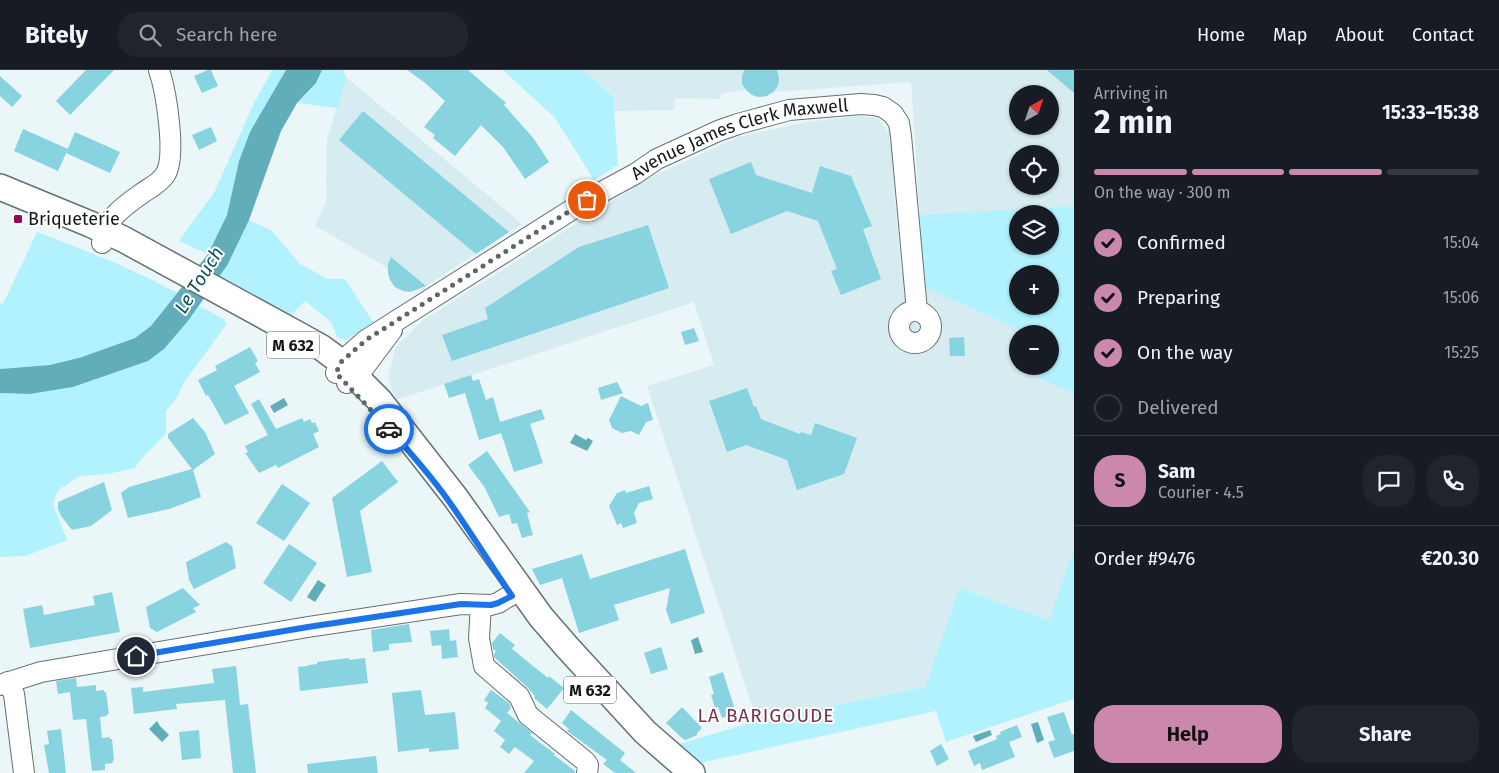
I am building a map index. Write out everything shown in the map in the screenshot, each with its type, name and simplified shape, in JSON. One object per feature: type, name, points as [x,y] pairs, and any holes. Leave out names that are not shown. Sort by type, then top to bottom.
[{"type":"main road","name":"M 632","points":[[0,187],[162,267],[226,303],[322,348],[345,374],[379,400],[450,491],[516,592],[575,675],[607,708],[680,773]]},
{"type":"main road","name":"M 632","points":[[0,197],[111,241]]},
{"type":"main road","name":"M 632","points":[[516,592],[542,617],[595,680],[645,732],[692,773]]},
{"type":"street","points":[[111,241],[129,212],[134,200],[166,175],[169,164],[170,138],[163,82],[159,70]]},
{"type":"street","name":"Avenue James Clerk Maxwell","points":[[345,374],[362,343],[587,200],[635,174],[657,159],[738,124],[789,110],[874,104],[883,107],[893,114],[898,123],[917,312]]},
{"type":"street","points":[[24,773],[14,694],[4,683],[41,672],[308,627],[461,604],[491,605],[516,592]]},
{"type":"street","points":[[481,605],[479,638],[484,666],[519,696],[528,715],[585,761],[588,765],[587,773]]},
{"type":"shaded area","points":[[272,70],[286,70],[239,161],[227,215],[208,254],[179,241],[215,191],[254,103]]},
{"type":"shaded area","points":[[322,70],[343,70],[346,77],[338,108],[297,103],[315,84]]},
{"type":"shaded area","points":[[503,70],[583,70],[613,96],[618,165],[594,180],[555,118]]},
{"type":"shaded area","points":[[583,70],[1074,70],[1074,206],[1009,205],[1009,210],[920,216],[911,82],[773,92],[767,96],[759,97],[752,95],[746,90],[721,94],[720,99],[675,98],[674,110],[614,111],[613,96]]},
{"type":"shaded area","points":[[346,77],[522,224],[426,286],[410,292],[395,287],[389,277],[387,268],[315,226],[326,202],[327,139]]},
{"type":"shaded area","points":[[859,116],[877,118],[892,136],[894,191],[902,277],[1009,325],[1009,375],[1035,375],[1074,394],[1074,549],[1050,620],[959,588],[925,687],[757,721],[647,386],[714,365],[694,302],[396,400],[388,377],[395,348],[423,320],[649,178],[738,137],[806,122]]},
{"type":"shaded area","points":[[1074,206],[1074,394],[1035,376],[1059,375],[1059,325],[1009,325],[902,277],[908,216],[1009,210],[1009,255],[1059,255],[1059,207]]},
{"type":"shaded area","points":[[249,220],[271,230],[300,264],[328,279],[345,279],[373,322],[346,340],[337,337],[331,322],[305,301],[290,316],[218,278],[228,264]]},
{"type":"shaded area","points":[[37,232],[125,267],[177,293],[151,326],[135,338],[82,357],[50,365],[0,369],[0,303],[3,304]]},
{"type":"shaded area","points":[[199,306],[224,319],[226,325],[185,381],[176,399],[166,411],[166,433],[135,468],[108,474],[80,476],[58,490],[53,504],[67,540],[25,556],[0,557],[0,393],[30,394],[73,387],[148,361],[164,349]]},
{"type":"shaded area","points":[[1074,549],[1074,699],[946,742],[936,711],[700,763],[679,744],[757,721],[925,687],[959,588],[1049,620]]},
{"type":"water","name":"Le Touch","points":[[286,70],[322,70],[316,83],[297,103],[281,131],[249,220],[228,264],[188,321],[164,349],[148,361],[73,387],[30,394],[0,393],[0,369],[50,365],[82,357],[135,338],[151,326],[208,254],[227,215],[239,161],[250,132]]},
{"type":"water","points":[[284,398],[288,405],[274,413],[270,406]]},
{"type":"water","points":[[575,434],[586,440],[588,438],[593,441],[587,451],[570,443]]},
{"type":"water","points":[[318,580],[326,585],[315,602],[307,597]]},
{"type":"water","points":[[698,637],[703,652],[695,654],[691,640]]},
{"type":"water","points":[[157,721],[169,735],[162,742],[149,729]]},
{"type":"water","points":[[1038,722],[1044,740],[1037,743],[1031,724]]},
{"type":"water","points":[[990,730],[992,735],[976,742],[973,736]]},
{"type":"building","points":[[86,70],[114,70],[70,115],[56,101]]},
{"type":"building","points":[[211,70],[218,86],[202,93],[194,76]]},
{"type":"building","points":[[407,70],[468,70],[506,103],[504,105],[534,139],[549,162],[525,179],[503,147],[481,125],[455,156],[433,138],[435,135],[424,127],[445,101]]},
{"type":"building","points":[[744,70],[777,70],[778,86],[767,96],[759,97],[752,95],[742,84]]},
{"type":"building","points":[[1047,70],[1074,70],[1074,93]]},
{"type":"building","points":[[0,76],[22,96],[12,107],[0,96]]},
{"type":"building","points":[[363,111],[509,232],[476,254],[339,140]]},
{"type":"building","points":[[211,127],[217,141],[199,150],[192,135]]},
{"type":"building","points":[[23,129],[68,149],[58,171],[14,151]]},
{"type":"building","points":[[75,132],[120,152],[110,173],[66,153]]},
{"type":"building","points":[[751,162],[756,175],[812,193],[820,166],[851,176],[872,226],[863,229],[881,279],[841,295],[831,271],[837,269],[818,221],[787,211],[731,234],[709,179]]},
{"type":"building","points":[[648,225],[669,288],[452,361],[442,335],[488,319],[485,308],[579,247]]},
{"type":"building","points":[[391,257],[426,286],[410,292],[395,287],[388,273],[388,264]]},
{"type":"building","points":[[694,328],[699,341],[685,345],[681,332]]},
{"type":"building","points":[[964,337],[965,356],[950,356],[949,338]]},
{"type":"building","points":[[250,347],[258,361],[255,363],[260,372],[234,386],[249,413],[225,425],[198,380],[217,370],[215,366]]},
{"type":"building","points":[[471,375],[473,381],[479,379],[486,400],[493,397],[500,422],[541,409],[545,419],[530,424],[543,463],[514,472],[501,433],[479,440],[465,393],[449,398],[444,384]]},
{"type":"building","points":[[617,382],[623,393],[601,400],[598,388]]},
{"type":"building","points":[[747,388],[761,419],[800,434],[801,432],[811,435],[815,423],[857,438],[844,474],[797,490],[787,460],[746,445],[727,452],[709,401]]},
{"type":"building","points":[[621,396],[641,406],[648,403],[653,420],[646,422],[639,435],[631,431],[622,433],[612,428],[609,420]]},
{"type":"building","points":[[259,399],[276,429],[302,418],[304,422],[310,419],[312,423],[315,422],[319,431],[313,434],[319,447],[278,468],[276,465],[259,473],[245,453],[248,452],[245,446],[268,435],[251,404]]},
{"type":"building","points":[[193,418],[205,432],[215,454],[193,470],[201,497],[169,509],[128,518],[121,493],[129,487],[192,469],[168,438],[168,434]]},
{"type":"building","points":[[487,451],[530,512],[527,513],[533,535],[522,538],[517,523],[512,524],[509,514],[499,517],[485,488],[468,465]]},
{"type":"building","points":[[382,461],[398,482],[360,511],[372,572],[347,577],[332,498]]},
{"type":"building","points":[[104,482],[112,510],[91,526],[72,530],[61,516],[58,502]]},
{"type":"building","points":[[282,484],[310,503],[284,541],[256,523]]},
{"type":"building","points":[[649,486],[653,499],[639,503],[634,513],[637,523],[623,528],[621,523],[617,525],[609,506],[617,493],[625,490],[626,493]]},
{"type":"building","points":[[226,542],[232,546],[236,568],[194,589],[189,580],[186,562]]},
{"type":"building","points":[[289,544],[317,563],[291,602],[263,583]]},
{"type":"building","points":[[685,549],[705,613],[671,624],[666,610],[670,588],[614,605],[619,620],[579,633],[562,578],[540,585],[532,569],[582,554],[590,579]]},
{"type":"building","points":[[183,588],[200,605],[193,608],[196,612],[157,632],[150,628],[146,607]]},
{"type":"building","points":[[112,592],[120,632],[30,648],[23,609],[42,605],[44,615],[95,605],[93,596]]},
{"type":"building","points":[[409,624],[412,642],[389,644],[389,650],[373,652],[371,630]]},
{"type":"building","points":[[449,629],[450,641],[456,640],[458,657],[442,659],[441,645],[432,646],[430,631]]},
{"type":"building","points":[[500,633],[515,645],[512,649],[548,678],[549,676],[564,688],[547,709],[534,698],[535,696],[527,687],[494,657],[496,651],[493,649],[492,643]]},
{"type":"building","points":[[661,647],[668,669],[651,674],[644,653]]},
{"type":"building","points":[[349,658],[349,660],[365,658],[368,683],[300,691],[298,667],[317,664],[317,662]]},
{"type":"building","points":[[236,666],[240,705],[248,704],[256,773],[233,773],[225,700],[176,704],[177,709],[134,714],[131,688],[143,687],[143,692],[214,683],[212,669]]},
{"type":"building","points":[[723,672],[736,713],[722,718],[718,707],[715,708],[711,695],[714,694],[709,677]]},
{"type":"building","points":[[76,678],[77,687],[96,685],[96,691],[104,690],[106,692],[109,714],[100,717],[102,738],[110,737],[112,739],[114,761],[112,761],[113,763],[105,764],[105,770],[92,771],[86,719],[73,720],[70,692],[58,694],[56,681]]},
{"type":"building","points":[[421,690],[425,715],[455,712],[459,749],[429,752],[429,748],[398,752],[392,693]]},
{"type":"building","points":[[491,690],[509,703],[511,708],[507,713],[532,733],[530,735],[555,754],[575,773],[524,773],[534,761],[515,747],[509,754],[500,747],[505,740],[494,731],[501,721],[485,708],[488,703],[484,700]]},
{"type":"building","points":[[682,707],[702,728],[697,735],[686,740],[666,723]]},
{"type":"building","points":[[571,710],[625,753],[620,760],[636,773],[615,773],[603,764],[607,760],[567,731],[569,729],[562,723]]},
{"type":"building","points":[[1064,712],[1072,735],[1074,734],[1074,751],[1054,758],[1048,742],[1055,740],[1047,717]]},
{"type":"building","points":[[1017,725],[1022,737],[1009,742],[1015,757],[982,770],[980,763],[974,766],[968,751],[997,739],[996,736],[1001,734],[1000,732]]},
{"type":"building","points":[[61,729],[66,773],[49,773],[44,745],[49,744],[47,731]]},
{"type":"building","points":[[199,730],[201,758],[182,760],[179,732]]},
{"type":"building","points":[[941,744],[949,759],[937,766],[930,751]]},
{"type":"building","points":[[376,756],[378,773],[308,773],[307,764]]},
{"type":"way so far","points":[[389,429],[336,373],[341,362],[366,340],[587,200]]},
{"type":"place","name":"Briqueterie","points":[[18,219]]},
{"type":"district","name":"LA BARIGOUDE","points":[[766,715]]},
{"type":"route","points":[[136,656],[461,604],[491,605],[512,596],[425,469],[389,429]]}]
